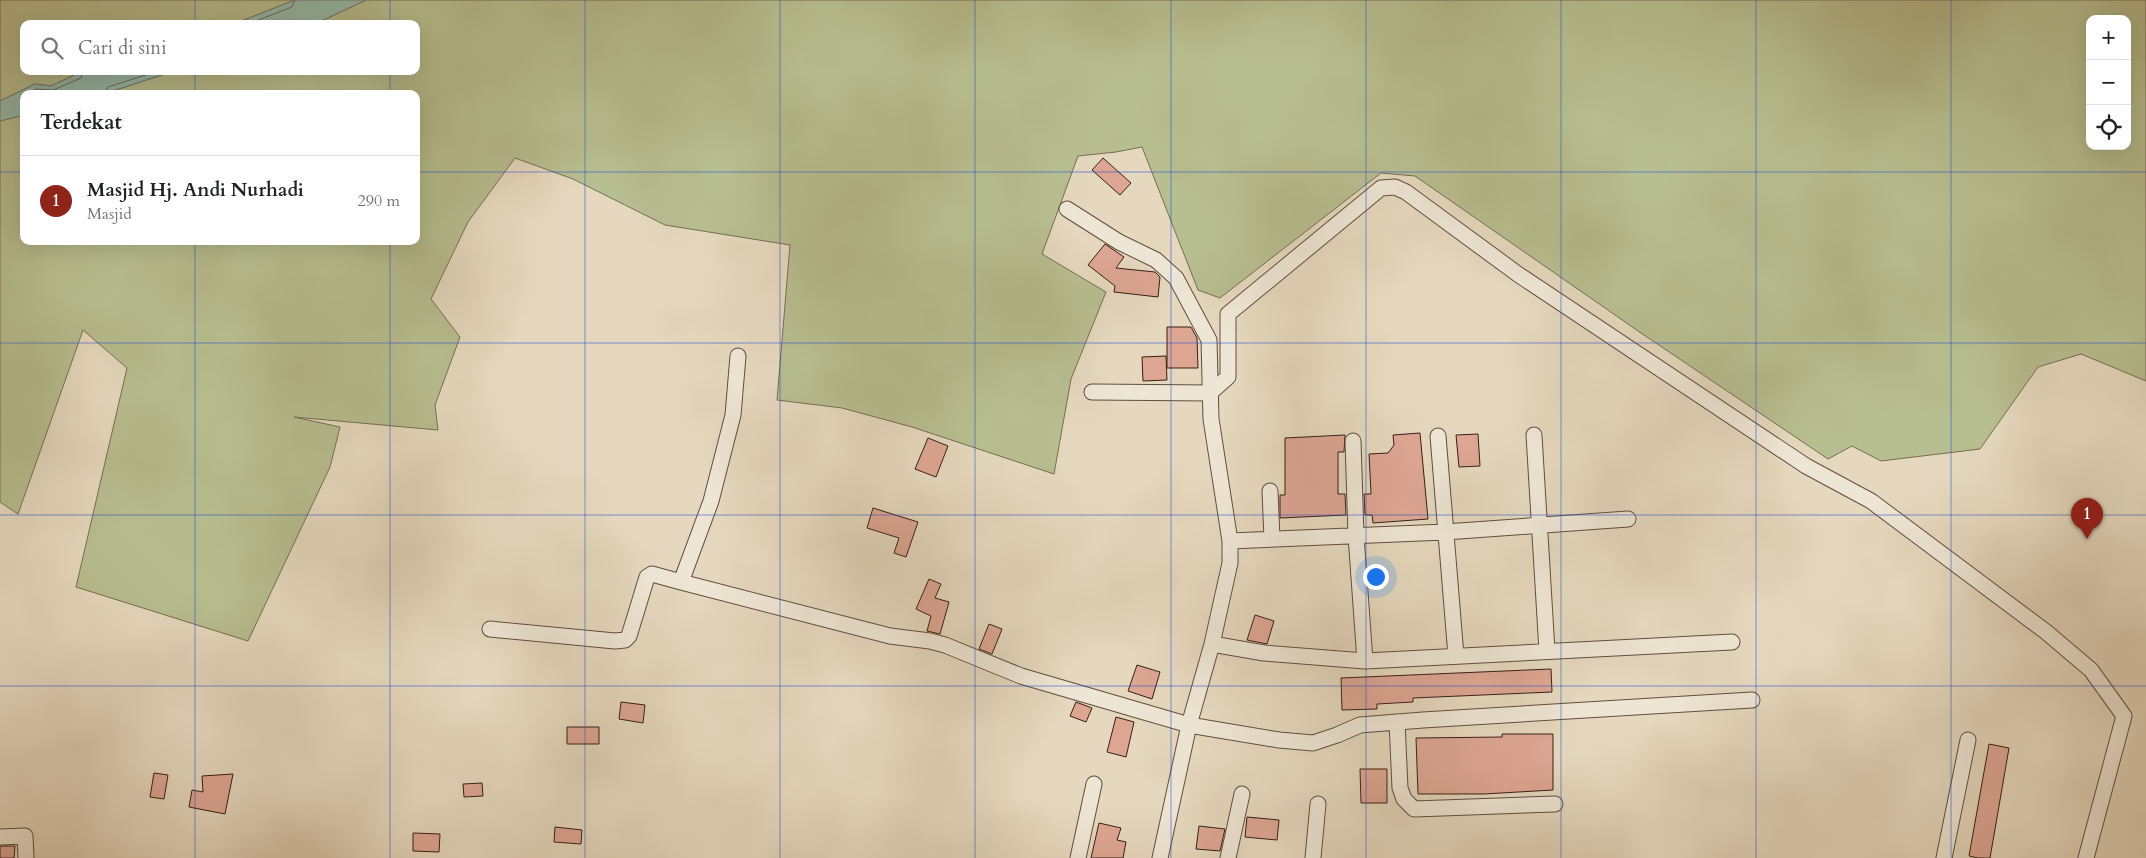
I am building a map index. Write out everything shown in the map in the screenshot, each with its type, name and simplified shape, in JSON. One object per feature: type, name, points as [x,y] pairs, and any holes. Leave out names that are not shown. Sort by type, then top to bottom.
[{"type":"street","points":[[1092,392],[1210,393],[1228,377],[1228,314],[1381,188],[1395,187],[1406,192],[1519,275],[1806,466],[1871,501],[2045,632],[2091,670],[2124,716],[2086,858]]},
{"type":"street","points":[[1067,209],[1119,242],[1156,260],[1176,278],[1209,340],[1210,393],[1214,444],[1230,541],[1230,563],[1212,644],[1189,725],[1160,858]]},
{"type":"street","points":[[682,582],[711,501],[731,422],[738,356]]},
{"type":"street","points":[[1534,435],[1548,651]]},
{"type":"street","points":[[1438,436],[1456,656]]},
{"type":"street","points":[[1353,441],[1356,536],[1365,661]]},
{"type":"street","points":[[1270,490],[1272,539]]},
{"type":"street","points":[[1230,541],[1445,532],[1628,519]]},
{"type":"street","points":[[490,629],[615,641],[625,640],[629,636],[647,577],[652,574],[890,636],[930,641],[945,645],[1020,676],[1189,725],[1245,736],[1313,743],[1337,736],[1360,725],[1752,700]]},
{"type":"street","points":[[1212,644],[1264,653],[1365,661],[1732,642]]},
{"type":"street","points":[[1397,722],[1400,788],[1404,799],[1414,810],[1555,804]]},
{"type":"street","points":[[1944,858],[1968,740]]},
{"type":"street","points":[[1078,858],[1094,784]]},
{"type":"street","points":[[1228,858],[1242,794]]},
{"type":"street","points":[[1313,858],[1318,804]]},
{"type":"street","points":[[0,837],[25,836],[26,858]]},
{"type":"shaded area","points":[[0,0],[295,0],[244,20],[20,20],[20,75],[74,75],[51,86],[35,84],[0,101]]},
{"type":"shaded area","points":[[366,0],[2146,0],[2146,381],[2081,354],[2038,367],[1980,449],[1881,461],[1852,446],[1828,459],[1641,333],[1415,176],[1381,173],[1220,298],[1198,290],[1142,147],[1078,156],[1042,254],[1106,292],[1071,379],[1054,474],[912,427],[842,408],[777,400],[790,245],[665,225],[573,179],[515,158],[468,222],[431,299],[460,337],[435,405],[438,430],[294,417],[340,427],[330,467],[248,641],[76,587],[127,368],[83,330],[18,514],[0,502],[0,121],[20,116],[20,245],[420,245],[420,90],[115,90],[162,75],[420,75],[420,20],[324,20]]},
{"type":"water","points":[[295,0],[366,0],[324,20],[244,20]]},
{"type":"water","points":[[74,75],[162,75],[115,90],[23,90],[35,84],[51,86]]},
{"type":"water","points":[[20,91],[20,116],[0,121],[0,101]]},
{"type":"building","points":[[1103,158],[1131,183],[1120,195],[1092,170]]},
{"type":"building","points":[[1105,244],[1124,257],[1116,268],[1155,272],[1160,277],[1158,297],[1114,292],[1115,286],[1088,265]]},
{"type":"building","points":[[1167,327],[1191,327],[1197,338],[1198,368],[1167,368]]},
{"type":"building","points":[[1166,356],[1167,380],[1143,381],[1142,357]]},
{"type":"building","points":[[1420,433],[1428,519],[1373,523],[1372,515],[1365,515],[1364,494],[1371,494],[1369,454],[1388,453],[1394,445],[1393,435]]},
{"type":"building","points":[[1478,434],[1480,466],[1459,467],[1456,435]]},
{"type":"building","points":[[1345,435],[1344,452],[1338,452],[1338,494],[1345,494],[1346,515],[1280,518],[1280,495],[1285,495],[1285,438]]},
{"type":"building","points":[[928,438],[948,446],[936,477],[915,469]]},
{"type":"building","points":[[873,508],[918,522],[906,557],[894,553],[899,538],[867,528]]},
{"type":"building","points":[[929,579],[941,584],[935,598],[949,602],[940,634],[927,631],[931,616],[916,609]]},
{"type":"building","points":[[1255,615],[1274,621],[1267,644],[1247,640]]},
{"type":"building","points":[[989,624],[1002,629],[992,654],[979,649]]},
{"type":"building","points":[[1137,665],[1160,672],[1152,699],[1128,691]]},
{"type":"building","points":[[1551,669],[1552,692],[1413,698],[1413,702],[1377,704],[1377,709],[1342,710],[1341,678]]},
{"type":"building","points":[[621,702],[645,705],[643,723],[619,719]]},
{"type":"building","points":[[1076,702],[1092,708],[1086,722],[1070,716]]},
{"type":"building","points":[[1116,717],[1134,722],[1126,757],[1107,752]]},
{"type":"building","points":[[567,727],[599,727],[599,744],[567,744]]},
{"type":"building","points":[[1502,734],[1553,734],[1553,790],[1484,794],[1418,794],[1416,738],[1502,737]]},
{"type":"building","points":[[1989,744],[2009,748],[1990,858],[1978,858],[1969,856]]},
{"type":"building","points":[[1360,769],[1387,769],[1387,803],[1361,803]]},
{"type":"building","points":[[154,773],[168,775],[164,799],[150,797]]},
{"type":"building","points":[[233,774],[225,814],[189,807],[192,790],[203,792],[202,776]]},
{"type":"building","points":[[482,783],[483,796],[464,797],[463,784]]},
{"type":"building","points":[[1247,817],[1279,820],[1277,840],[1245,837]]},
{"type":"building","points":[[1099,823],[1121,828],[1117,840],[1126,842],[1123,858],[1091,858]]},
{"type":"building","points":[[1199,826],[1225,829],[1220,851],[1196,849]]},
{"type":"building","points":[[555,827],[582,830],[581,844],[554,842]]},
{"type":"building","points":[[413,833],[440,834],[439,852],[413,851]]},
{"type":"building","points":[[0,846],[15,846],[14,858],[0,858]]},
{"type":"place","name":"Masjid Hj. Andi Nurhadi","points":[[2087,539]]}]
